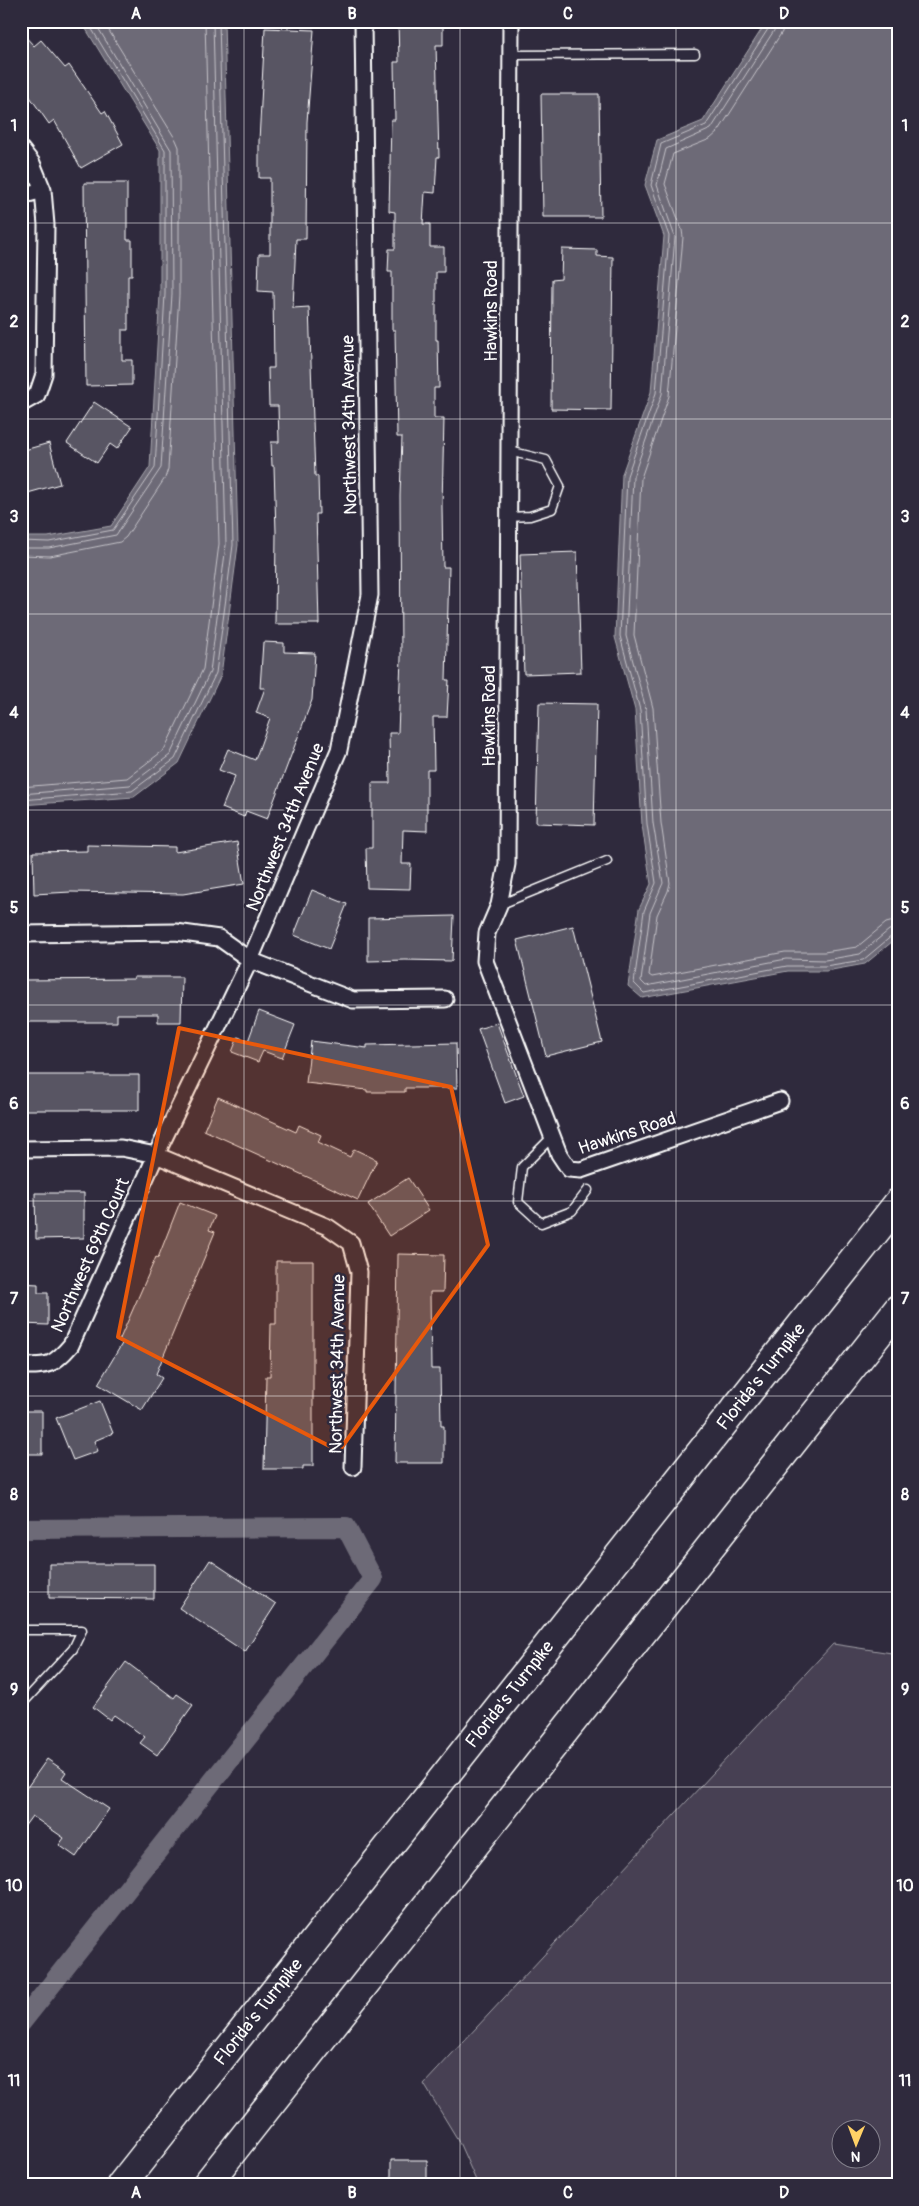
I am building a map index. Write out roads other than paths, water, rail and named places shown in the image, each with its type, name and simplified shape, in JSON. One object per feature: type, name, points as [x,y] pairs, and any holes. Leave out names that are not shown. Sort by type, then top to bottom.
[{"type":"highway","name":"Florida's Turnpike","points":[[121,2185],[898,1203]]},
{"type":"highway","points":[[206,2185],[898,1309]]},
{"type":"street","name":"Northwest 34th Avenue","points":[[353,1467],[359,1272],[350,1243],[328,1227],[156,1155],[250,960],[338,750],[370,595],[364,21]]},
{"type":"street","name":"Hawkins Road","points":[[511,21],[507,864],[499,905],[487,933],[485,961],[552,1137],[559,1154],[569,1169],[581,1170],[780,1102]]},
{"type":"street","points":[[21,149],[32,163],[43,190],[46,225],[44,374],[37,395],[21,404]]},
{"type":"street","points":[[21,196],[43,190]]},
{"type":"street","points":[[21,934],[176,932],[219,938],[250,960],[352,1000],[445,999]]},
{"type":"street","points":[[21,1149],[121,1148],[156,1155]]},
{"type":"street","name":"Northwest 69th Court","points":[[21,1366],[35,1366],[56,1362],[72,1345],[156,1155]]},
{"type":"lane","points":[[511,54],[695,54]]},
{"type":"lane","points":[[509,451],[546,460],[560,486],[552,509],[530,516],[509,517]]},
{"type":"lane","points":[[499,905],[607,861]]},
{"type":"lane","points":[[552,1137],[522,1168],[518,1202],[541,1223],[572,1211],[588,1190]]},
{"type":"lane","points":[[21,1630],[82,1630],[73,1649],[21,1705]]},
{"type":"water","points":[[81,21],[224,21],[238,545],[221,675],[179,763],[134,797],[21,805],[21,537],[48,537],[111,526],[150,467],[160,294],[160,150]]},
{"type":"water","points":[[767,21],[898,21],[898,937],[865,964],[826,971],[788,971],[642,998],[628,986],[639,909],[651,884],[642,825],[635,710],[615,637],[622,474],[651,392],[664,236],[645,185],[657,140],[703,121]]},
{"type":"waterway","points":[[21,1529],[346,1527],[373,1579],[21,2023]]}]
